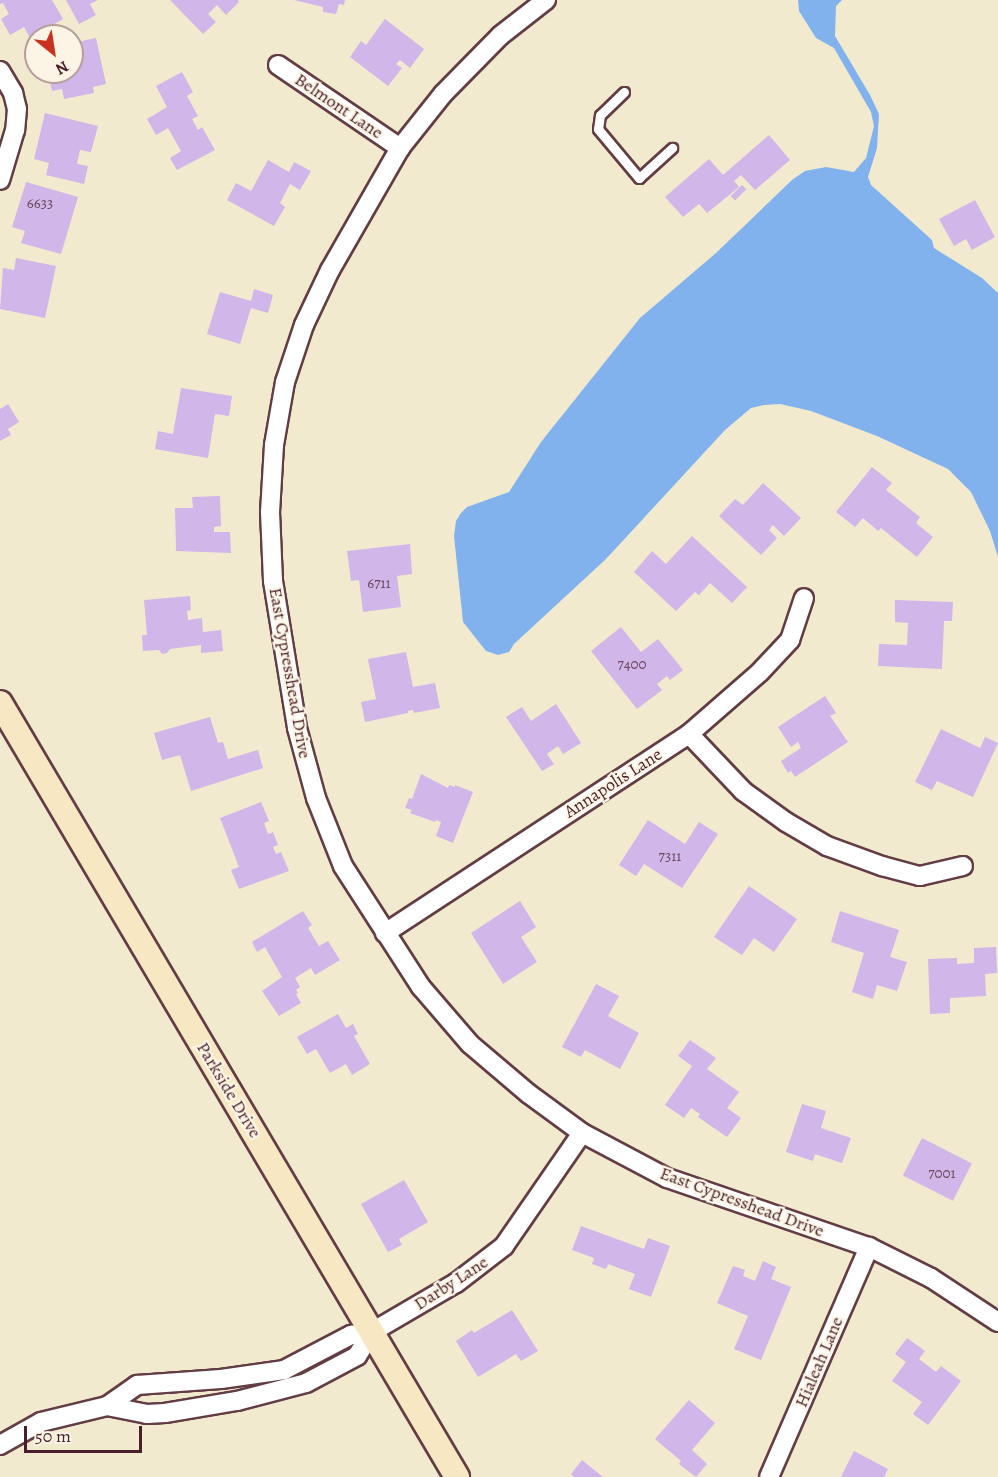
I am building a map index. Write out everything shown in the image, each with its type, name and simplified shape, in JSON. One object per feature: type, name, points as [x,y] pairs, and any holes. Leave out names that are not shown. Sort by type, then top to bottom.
[{"type":"street","name":"East Cypresshead Drive","points":[[546,0],[500,36],[443,94],[400,148],[330,270],[304,325],[285,382],[274,445],[270,512],[273,580],[297,728],[316,798],[344,866],[421,987],[470,1044],[529,1095],[582,1133],[667,1178],[869,1247],[931,1278],[998,1322]]},
{"type":"street","name":"Belmont Lane","points":[[278,65],[400,148]]},
{"type":"street","points":[[0,71],[13,93],[17,110],[15,130],[0,180]]},
{"type":"street","name":"Annapolis Lane","points":[[385,933],[689,734],[760,672],[790,640],[804,598]]},
{"type":"street","name":"Parkside Drive","points":[[0,704],[458,1477]]},
{"type":"street","points":[[689,734],[743,791],[786,822],[828,846],[882,866],[920,876],[963,866]]},
{"type":"street","name":"Darby Lane","points":[[372,1332],[456,1283],[504,1246],[582,1133]]},
{"type":"street","name":"Hialeah Lane","points":[[769,1477],[869,1247]]},
{"type":"street","points":[[0,1445],[41,1422],[107,1406],[137,1384],[215,1379],[284,1370],[351,1335],[372,1332]]},
{"type":"street","points":[[107,1406],[147,1414],[165,1413],[220,1404],[306,1383],[357,1356],[372,1332]]},
{"type":"street","points":[[215,1379],[220,1404]]},
{"type":"street","points":[[163,1383],[165,1413]]},
{"type":"lane","points":[[624,92],[600,115],[598,129],[639,178],[672,148]]},
{"type":"water","points":[[798,0],[842,0],[836,6],[835,36],[879,114],[877,148],[868,177],[871,185],[932,240],[934,248],[982,278],[998,293],[998,557],[990,531],[971,492],[948,469],[877,436],[811,411],[780,404],[764,405],[751,408],[725,430],[606,559],[514,644],[509,652],[498,655],[486,651],[463,622],[454,536],[456,521],[461,513],[467,507],[509,492],[541,442],[640,318],[716,253],[792,180],[805,171],[826,167],[854,172],[866,158],[874,126],[871,112],[834,48],[816,38],[799,11]]},
{"type":"building","points":[[0,0],[52,0],[63,19],[54,24],[24,24],[24,27],[10,35],[1,19],[9,14],[3,3],[0,4]]},
{"type":"building","points":[[66,0],[98,0],[90,4],[96,15],[79,24]]},
{"type":"building","points":[[170,0],[238,0],[239,2],[226,15],[217,5],[208,14],[216,22],[203,34]]},
{"type":"building","points":[[294,0],[345,0],[344,5],[339,4],[336,14],[323,12],[323,7]]},
{"type":"building","points":[[385,19],[424,49],[410,68],[400,60],[396,64],[402,68],[388,86],[350,57],[361,41],[366,45]]},
{"type":"building","points":[[96,38],[106,84],[93,87],[94,93],[64,99],[62,89],[52,91],[51,84],[84,84],[84,40]]},
{"type":"building","points":[[182,72],[193,92],[187,96],[198,116],[192,119],[198,130],[202,127],[215,150],[177,170],[170,158],[181,151],[168,128],[156,135],[147,119],[167,107],[156,86]]},
{"type":"building","points":[[45,113],[98,126],[91,152],[80,150],[77,164],[88,166],[84,184],[46,175],[49,163],[34,159]]},
{"type":"building","points":[[769,135],[790,160],[755,190],[741,175],[734,181],[739,187],[707,213],[699,204],[683,217],[665,197],[709,159],[723,175]]},
{"type":"building","points":[[268,160],[289,172],[294,162],[311,171],[300,190],[290,184],[280,203],[285,207],[274,226],[227,200],[236,183],[251,191]]},
{"type":"building","points":[[26,182],[78,197],[61,254],[21,243],[25,231],[12,227]]},
{"type":"building","points":[[742,185],[746,189],[735,201],[731,196]]},
{"type":"building","points":[[975,200],[995,237],[972,250],[966,239],[954,246],[939,219]]},
{"type":"building","points":[[16,258],[56,266],[45,318],[0,309],[3,268],[14,270]]},
{"type":"building","points":[[254,289],[273,295],[268,313],[251,308],[240,344],[207,334],[220,292],[251,301]]},
{"type":"building","points":[[181,388],[232,396],[229,416],[215,414],[208,458],[155,449],[158,431],[173,434]]},
{"type":"building","points":[[8,404],[19,422],[8,429],[11,435],[0,441],[0,409]]},
{"type":"building","points":[[872,467],[892,483],[886,490],[920,517],[916,523],[933,537],[917,557],[881,528],[878,531],[863,518],[855,527],[836,512]]},
{"type":"building","points":[[763,483],[801,518],[784,536],[773,525],[769,530],[777,538],[761,555],[719,516],[735,499],[743,505]]},
{"type":"building","points":[[220,496],[221,526],[214,527],[214,532],[230,532],[231,553],[176,551],[175,508],[193,508],[192,497]]},
{"type":"building","points":[[692,536],[747,587],[732,603],[710,583],[699,595],[695,592],[676,611],[634,572],[652,551],[666,564]]},
{"type":"building","points":[[410,544],[412,574],[397,576],[401,607],[363,612],[359,580],[351,581],[347,551]]},
{"type":"building","points":[[190,596],[191,610],[187,611],[188,620],[202,618],[203,632],[221,630],[223,651],[201,653],[201,645],[170,649],[167,653],[162,654],[159,650],[143,651],[142,635],[147,635],[144,600]]},
{"type":"building","points":[[895,600],[953,602],[952,621],[944,621],[942,669],[878,666],[879,644],[907,645],[908,623],[895,622]]},
{"type":"building","points":[[621,627],[641,652],[658,639],[683,670],[670,680],[667,676],[657,684],[662,690],[637,709],[591,651]]},
{"type":"building","points":[[406,652],[413,687],[435,683],[440,708],[414,713],[413,710],[365,722],[361,702],[376,699],[368,659]]},
{"type":"building","points":[[825,696],[836,713],[830,716],[848,742],[795,777],[791,771],[788,773],[781,761],[801,748],[798,742],[791,747],[778,727]]},
{"type":"building","points":[[556,704],[581,743],[563,754],[558,746],[547,754],[554,764],[542,771],[506,717],[522,707],[531,721]]},
{"type":"building","points":[[210,717],[218,743],[223,742],[228,759],[258,750],[263,768],[191,791],[180,755],[162,760],[154,733]]},
{"type":"building","points":[[941,729],[980,748],[985,737],[998,743],[973,797],[937,781],[932,790],[915,782]]},
{"type":"building","points":[[421,774],[448,788],[449,785],[455,787],[455,785],[473,792],[453,843],[436,836],[441,822],[410,813],[412,810],[405,808],[409,798],[412,799]]},
{"type":"building","points":[[261,802],[269,821],[264,823],[268,834],[273,832],[278,845],[273,847],[276,854],[281,852],[289,871],[239,889],[231,870],[239,867],[220,818]]},
{"type":"building","points":[[648,820],[685,844],[699,822],[718,834],[682,888],[644,864],[636,876],[619,865]]},
{"type":"building","points":[[749,886],[797,919],[774,952],[754,938],[742,955],[714,937]]},
{"type":"building","points":[[520,901],[536,927],[521,937],[537,962],[503,984],[471,933]]},
{"type":"building","points":[[303,911],[312,925],[308,928],[319,946],[328,941],[340,960],[315,975],[311,968],[295,978],[300,987],[296,990],[298,993],[296,994],[301,1003],[279,1016],[262,991],[282,977],[265,947],[257,952],[252,942]]},
{"type":"building","points":[[840,911],[899,930],[890,957],[907,962],[897,991],[877,985],[873,999],[852,992],[864,953],[831,942]]},
{"type":"building","points":[[996,947],[997,973],[985,974],[986,996],[950,998],[950,1013],[930,1014],[928,959],[957,958],[957,964],[974,963],[974,948]]},
{"type":"building","points":[[596,984],[619,996],[608,1016],[639,1033],[620,1069],[585,1050],[581,1057],[562,1047]]},
{"type":"building","points":[[338,1014],[346,1028],[353,1024],[358,1034],[354,1036],[370,1064],[352,1075],[346,1064],[330,1073],[316,1049],[307,1054],[297,1037]]},
{"type":"building","points":[[690,1040],[716,1058],[707,1069],[739,1092],[727,1108],[741,1118],[727,1137],[698,1117],[700,1114],[691,1108],[684,1118],[665,1105],[692,1066],[678,1056]]},
{"type":"building","points":[[802,1104],[826,1111],[821,1128],[851,1138],[842,1163],[815,1154],[813,1161],[786,1152]]},
{"type":"building","points":[[922,1138],[972,1163],[953,1201],[903,1175]]},
{"type":"building","points":[[404,1180],[428,1222],[399,1239],[402,1245],[388,1252],[361,1204]]},
{"type":"building","points":[[581,1226],[644,1249],[648,1238],[670,1246],[651,1297],[629,1289],[635,1274],[608,1264],[606,1269],[592,1264],[594,1258],[572,1250]]},
{"type":"building","points":[[763,1261],[776,1267],[771,1279],[791,1287],[761,1360],[734,1349],[748,1316],[717,1303],[733,1266],[745,1270],[743,1276],[755,1281]]},
{"type":"building","points":[[512,1310],[538,1351],[521,1361],[516,1354],[478,1377],[456,1341],[472,1330],[474,1333]]},
{"type":"building","points":[[907,1338],[925,1351],[919,1359],[936,1372],[941,1366],[961,1381],[928,1425],[913,1414],[922,1402],[892,1381],[906,1362],[895,1354]]},
{"type":"building","points":[[689,1400],[715,1423],[692,1450],[707,1464],[696,1477],[679,1464],[681,1461],[655,1439]]},
{"type":"building","points":[[854,1451],[888,1469],[884,1477],[841,1477]]},
{"type":"building","points":[[582,1460],[603,1477],[574,1477],[571,1474]]}]
